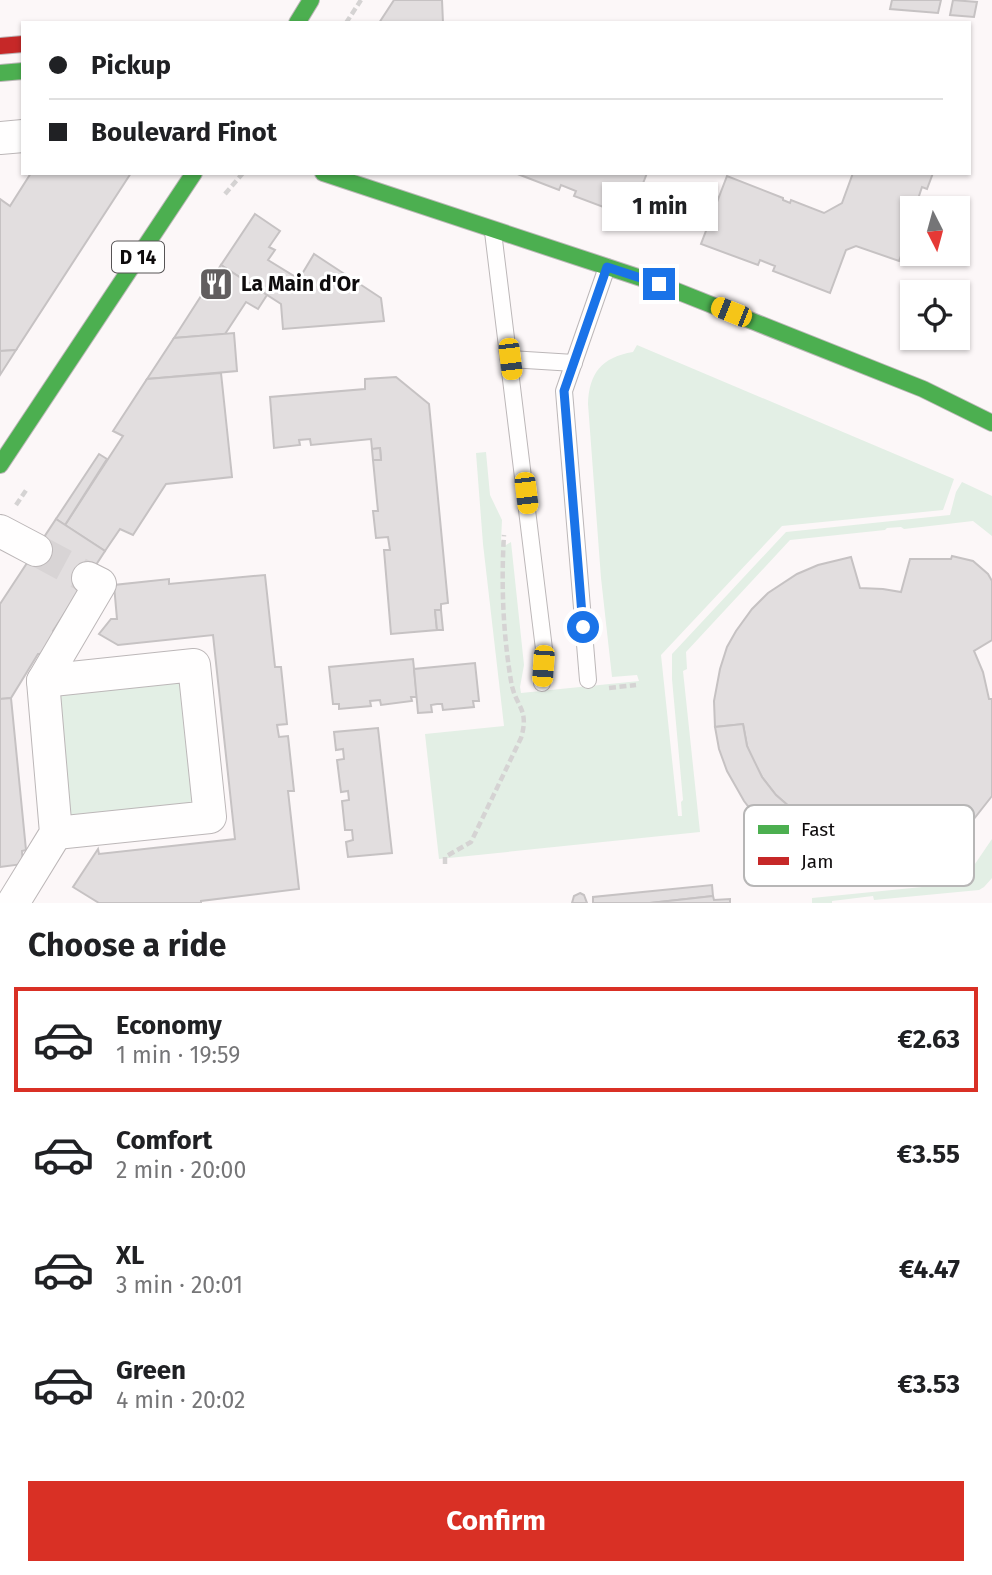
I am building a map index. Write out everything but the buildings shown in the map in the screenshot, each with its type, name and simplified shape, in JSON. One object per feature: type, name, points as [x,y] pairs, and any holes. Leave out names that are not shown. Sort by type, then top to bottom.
[{"type":"street","points":[[298,21],[311,0]]},
{"type":"street","points":[[0,46],[21,44]]},
{"type":"street","points":[[0,73],[21,71]]},
{"type":"street","points":[[0,138],[21,136]]},
{"type":"street","name":"D 14","points":[[0,466],[193,175]]},
{"type":"street","points":[[329,175],[659,284],[923,389],[992,423]]},
{"type":"street","points":[[0,531],[36,550]]},
{"type":"street","points":[[13,903],[56,833],[43,681],[100,584],[88,578]]},
{"type":"street","points":[[43,681],[194,665],[210,817],[56,833]]},
{"type":"lane","points":[[493,229],[544,649],[542,683]]},
{"type":"lane","points":[[588,680],[564,391],[607,267]]},
{"type":"lane","points":[[510,359],[574,362]]},
{"type":"path","points":[[347,21],[361,0]]},
{"type":"path","points":[[227,190],[241,175]]},
{"type":"path","points":[[445,864],[445,857],[471,842],[525,727],[525,718],[511,684],[502,605],[505,529]]},
{"type":"shaded area","points":[[637,345],[954,479],[943,510],[782,526],[661,655],[678,816],[682,816],[683,800],[672,654],[786,532],[950,515],[956,492],[962,482],[992,496],[992,536],[973,521],[790,540],[686,652],[687,669],[683,671],[700,832],[439,859],[425,734],[504,726],[483,544],[476,453],[486,452],[490,495],[502,520],[501,541],[506,545],[511,542],[524,665],[521,693],[639,681],[637,675],[612,677],[601,578],[588,404],[591,384],[599,368],[613,358],[633,352]]},
{"type":"shaded area","points":[[194,665],[210,817],[56,833],[43,681]]},
{"type":"shaded area","points":[[992,839],[992,878],[979,890],[874,900],[873,896],[832,903],[812,903],[812,898],[932,886],[974,886],[974,865]]},
{"type":"tunnel","points":[[36,550],[88,578]]},
{"type":"traffic: fast","points":[[298,21],[311,0]]},
{"type":"traffic: fast","points":[[0,73],[21,71]]},
{"type":"traffic: fast","points":[[0,465],[193,175]]},
{"type":"traffic: fast","points":[[329,175],[659,284],[923,389],[992,423]]},
{"type":"traffic: jam","points":[[0,46],[21,44]]},
{"type":"place","name":"La Main d'Or","points":[[216,284]]},
{"type":"route","points":[[583,627],[564,391],[607,267],[659,284]]}]
